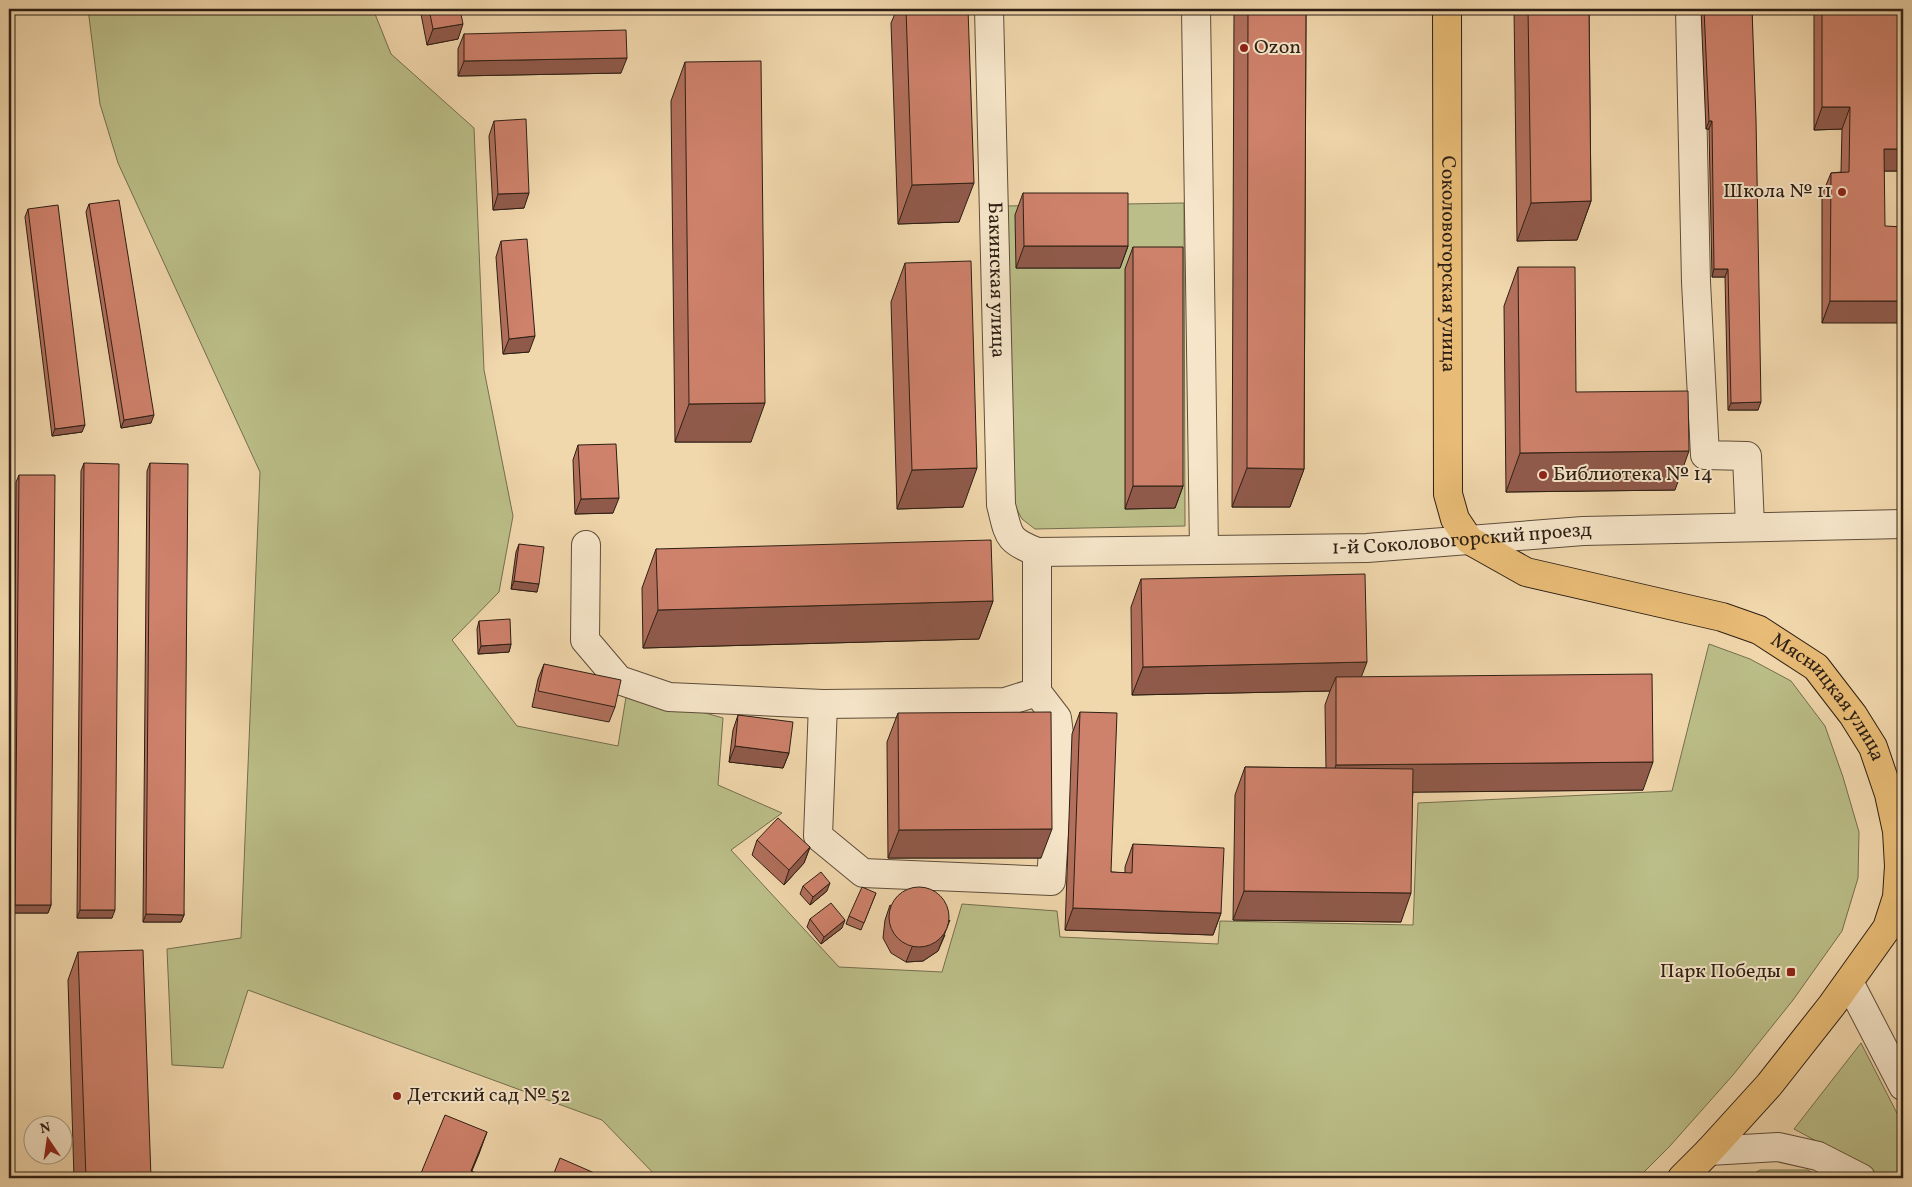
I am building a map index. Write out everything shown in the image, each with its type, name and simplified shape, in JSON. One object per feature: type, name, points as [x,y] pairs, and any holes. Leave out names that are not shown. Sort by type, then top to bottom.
[{"type":"main road","name":"Соколовогорская улица","points":[[1447,9],[1448,494],[1462,530]]},
{"type":"main road","name":"Мясницкая улица","points":[[1462,530],[1526,572],[1722,617],[1760,630],[1816,667],[1853,715],[1873,746],[1889,794],[1897,831],[1899,866],[1895,925],[1769,1085],[1682,1178]]},
{"type":"street","name":"Бакинская улица","points":[[989,9],[1001,505],[1010,536],[1029,549]]},
{"type":"street","points":[[1196,9],[1204,550]]},
{"type":"street","points":[[1690,9],[1696,282],[1705,455],[1747,456],[1750,526]]},
{"type":"street","name":"1-й Соколовогорский проезд","points":[[1029,549],[1204,550],[1367,548],[1462,530],[1583,531],[1903,524]]},
{"type":"street","points":[[586,545],[585,640],[619,680],[669,697],[823,704],[1004,702],[1037,692]]},
{"type":"street","points":[[823,704],[818,836],[863,873],[1051,881],[1060,742],[1057,718],[1037,692],[1029,549]]},
{"type":"street","points":[[1849,982],[1903,1086]]},
{"type":"street","points":[[1709,1151],[1778,1147],[1818,1156],[1861,1178]]},
{"type":"green space","points":[[88,9],[373,9],[391,54],[474,128],[484,370],[513,516],[499,592],[452,640],[517,726],[618,746],[627,691],[723,718],[718,785],[782,813],[731,850],[839,967],[942,972],[962,904],[1057,911],[1060,937],[1218,944],[1220,921],[1413,925],[1418,803],[1672,791],[1709,644],[1750,659],[1791,681],[1825,726],[1843,777],[1859,832],[1858,878],[1842,931],[1793,1000],[1733,1075],[1670,1146],[1638,1178],[658,1178],[602,1120],[248,990],[223,1068],[172,1065],[167,949],[241,938],[260,472],[118,163],[100,104]]},
{"type":"green space","points":[[1184,203],[1185,526],[1035,529],[1022,519],[1012,500],[1007,206]]},
{"type":"green space","points":[[1861,1043],[1903,1125],[1903,1178],[1885,1178],[1794,1129]]},
{"type":"green space","points":[[1760,1170],[1808,1170],[1821,1178],[1746,1178]]},
{"type":"building","points":[[429,9],[460,9],[463,24],[433,29]]},
{"type":"building","points":[[906,9],[968,9],[974,183],[912,185]]},
{"type":"building","points":[[1248,9],[1306,9],[1304,469],[1247,468]]},
{"type":"building","points":[[1528,9],[1589,9],[1591,201],[1531,203]]},
{"type":"building","points":[[1704,9],[1752,9],[1761,402],[1731,403],[1728,269],[1714,269],[1712,121],[1709,121]]},
{"type":"building","points":[[1822,9],[1903,9],[1903,149],[1884,149],[1885,226],[1903,227],[1903,301],[1830,301],[1831,173],[1849,172],[1850,107],[1822,107]]},
{"type":"building","points":[[626,30],[627,58],[464,61],[464,34]]},
{"type":"building","points":[[761,61],[765,403],[689,404],[685,62]]},
{"type":"building","points":[[526,119],[529,193],[498,194],[494,121]]},
{"type":"building","points":[[1023,193],[1128,193],[1128,246],[1024,246]]},
{"type":"building","points":[[119,200],[154,415],[124,420],[89,204]]},
{"type":"building","points":[[58,205],[85,425],[55,429],[28,209]]},
{"type":"building","points":[[527,239],[535,336],[509,339],[501,241]]},
{"type":"building","points":[[1133,247],[1183,247],[1183,486],[1133,486]]},
{"type":"building","points":[[971,261],[977,468],[912,470],[905,263]]},
{"type":"building","points":[[1518,267],[1575,267],[1576,392],[1688,391],[1689,451],[1520,453]]},
{"type":"building","points":[[616,444],[619,498],[581,499],[578,445]]},
{"type":"building","points":[[84,463],[119,464],[115,910],[80,910]]},
{"type":"building","points":[[150,463],[188,464],[184,915],[146,914]]},
{"type":"building","points":[[19,475],[55,475],[51,905],[15,905]]},
{"type":"building","points":[[991,540],[993,601],[658,610],[656,549]]},
{"type":"building","points":[[519,544],[544,547],[539,584],[514,581]]},
{"type":"building","points":[[1365,574],[1367,662],[1143,667],[1141,579]]},
{"type":"building","points":[[510,619],[511,644],[481,646],[479,621]]},
{"type":"building","points":[[544,664],[621,680],[615,707],[538,691]]},
{"type":"building","points":[[1652,674],[1653,762],[1336,765],[1336,677]]},
{"type":"building","points":[[1051,712],[1052,829],[899,830],[898,713]]},
{"type":"building","points":[[1080,712],[1117,713],[1111,872],[1132,873],[1133,844],[1224,848],[1221,913],[1073,908]]},
{"type":"building","points":[[738,715],[793,722],[789,753],[735,746]]},
{"type":"building","points":[[1245,767],[1413,769],[1411,893],[1244,891]]},
{"type":"building","points":[[778,818],[810,847],[789,870],[757,840]]},
{"type":"building","points":[[821,872],[830,883],[813,897],[803,886]]},
{"type":"building","points":[[862,887],[876,893],[864,923],[849,916]]},
{"type":"building","points":[[913,887],[925,887],[936,892],[944,900],[949,911],[947,929],[936,942],[925,947],[913,947],[902,942],[894,934],[889,923],[889,911],[894,900],[902,892]]},
{"type":"building","points":[[831,903],[845,920],[824,937],[810,919]]},
{"type":"building","points":[[143,950],[151,1178],[86,1178],[78,952]]},
{"type":"building","points":[[445,1115],[487,1132],[471,1171],[490,1178],[419,1178]]},
{"type":"building","points":[[560,1158],[599,1175],[598,1178],[552,1178]]},
{"type":"place","name":"Ozon","points":[[1244,48]]},
{"type":"place","name":"Школа № 11","points":[[1842,192]]},
{"type":"place","name":"Библиотека № 14","points":[[1543,475]]},
{"type":"place","name":"Парк Победы","points":[[1791,972]]},
{"type":"place","name":"Детский сад № 52","points":[[397,1096]]}]
